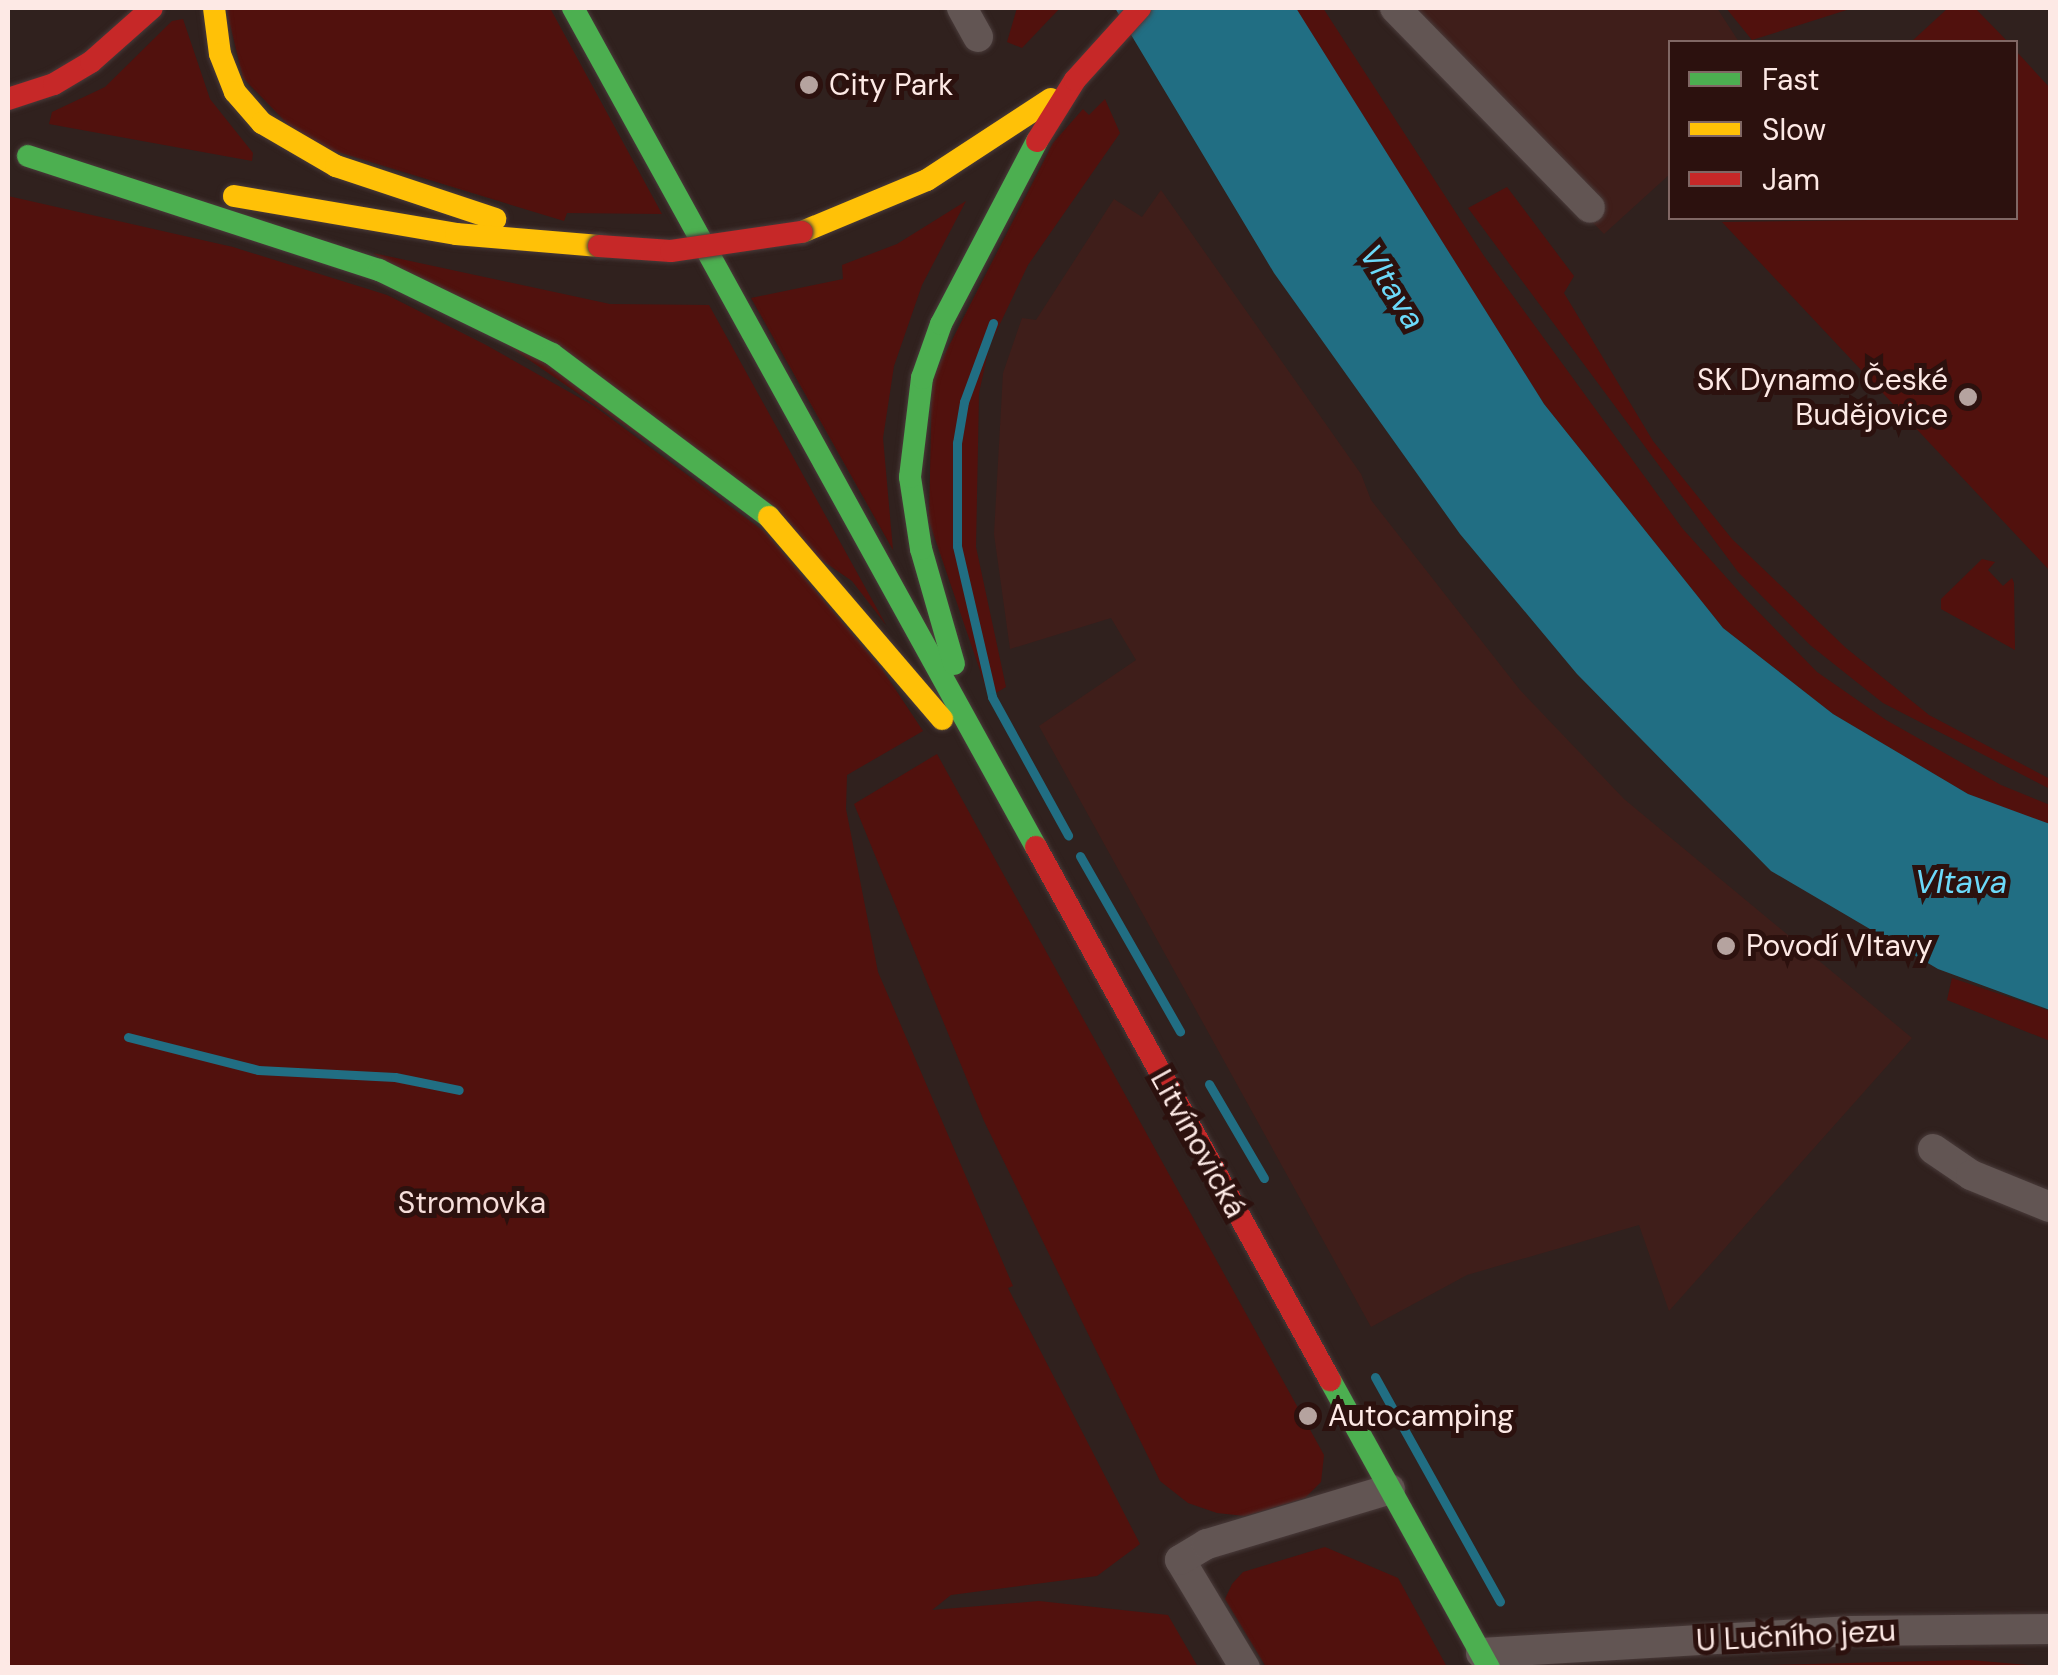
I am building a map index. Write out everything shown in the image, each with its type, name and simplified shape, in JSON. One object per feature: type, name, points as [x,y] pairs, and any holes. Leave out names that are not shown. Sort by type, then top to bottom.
[{"type":"main road","points":[[8,99],[91,62],[152,8]]},
{"type":"main road","points":[[214,8],[220,54],[235,92],[292,145],[336,166],[557,240]]},
{"type":"main road","points":[[572,8],[1008,799]]},
{"type":"main road","points":[[1008,799],[941,626],[915,518],[911,433],[941,324],[1018,170],[1083,72],[1140,8]]},
{"type":"main road","points":[[18,154],[368,222],[671,251],[802,232],[927,180],[1016,126],[1083,72]]},
{"type":"main road","points":[[18,154],[379,270],[499,324],[602,386],[760,504],[1008,799]]},
{"type":"main road","name":"Litvínovická","points":[[1008,799],[1485,1660]]},
{"type":"street","points":[[962,8],[978,37]]},
{"type":"street","points":[[1395,8],[1590,208]]},
{"type":"street","points":[[1932,1149],[1972,1175],[2050,1207]]},
{"type":"street","points":[[1245,1668],[1180,1560],[1207,1544],[1390,1489]]},
{"type":"street","name":"U Lučního jezu","points":[[1485,1660],[1851,1631],[2050,1629]]},
{"type":"shaded area","points":[[1382,8],[1717,8],[1738,40],[1668,40],[1668,176],[1604,234]]},
{"type":"shaded area","points":[[1161,190],[1361,474],[1371,500],[1520,690],[1624,799],[1912,1038],[1669,1311],[1639,1225],[1467,1275],[1371,1327],[1039,726],[1136,660],[1111,618],[1010,649],[994,534],[1003,373],[1022,318],[1036,320],[1114,199],[1142,217]]},
{"type":"green space","points":[[226,8],[550,8],[662,214],[567,213],[564,221],[305,142],[243,78]]},
{"type":"green space","points":[[1017,8],[1060,8],[1022,48],[1007,42]]},
{"type":"green space","points":[[1295,8],[1323,8],[1484,256],[1682,528],[1743,596],[1817,672],[1886,720],[2001,785],[2050,805],[2050,825],[1968,794],[1833,714],[1723,628],[1544,404]]},
{"type":"green space","points":[[1726,8],[1853,8],[1752,40]]},
{"type":"green space","points":[[1948,8],[1975,8],[2006,40],[1913,40]]},
{"type":"green space","points":[[183,19],[210,99],[253,153],[252,161],[49,124],[52,112],[105,87],[172,21]]},
{"type":"green space","name":"SK Dynamo České Budějovice","points":[[2018,53],[2050,88],[2050,571],[1722,222],[2018,220]]},
{"type":"green space","points":[[1105,99],[1120,133],[1028,265],[989,347],[979,393],[976,547],[1006,687],[989,697],[929,521],[932,379],[1053,143],[1083,109],[1089,115]]},
{"type":"green space","points":[[1507,187],[1574,276],[1564,293],[1653,441],[1732,539],[1846,648],[1929,715],[2050,779],[2050,789],[1883,703],[1810,645],[1738,572],[1468,208]]},
{"type":"green space","name":"Stromovka","points":[[8,196],[233,247],[387,295],[486,345],[594,406],[765,532],[882,669],[923,731],[847,775],[846,809],[878,972],[1013,1286],[1008,1288],[1140,1544],[1097,1576],[951,1595],[932,1610],[1039,1601],[1168,1615],[1198,1667],[8,1667]]},
{"type":"green space","points":[[966,201],[922,285],[894,366],[883,438],[893,550],[751,298],[843,279],[842,265],[897,244]]},
{"type":"green space","points":[[373,253],[610,304],[709,305],[886,625],[852,581]]},
{"type":"green space","points":[[1982,559],[1995,562],[1988,570],[2003,586],[2012,578],[2014,583],[2015,650],[1941,609],[1941,599]]},
{"type":"green space","points":[[937,754],[1324,1455],[1321,1482],[1305,1498],[1245,1516],[1217,1513],[1188,1503],[1160,1481],[984,1121],[854,804]]},
{"type":"green space","points":[[1952,978],[2050,1011],[2050,1041],[1947,1000]]},
{"type":"green space","points":[[1325,1547],[1398,1578],[1447,1667],[1266,1667],[1225,1599],[1232,1584],[1243,1572]]},
{"type":"green space","points":[[1970,1660],[2050,1667],[1691,1667]]},
{"type":"water","name":"Vltava","points":[[1115,8],[1296,8],[1544,404],[1723,628],[1833,714],[1968,794],[2050,824],[2050,1010],[1938,969],[1771,871],[1577,674],[1460,534],[1274,273]]},
{"type":"waterway","points":[[993,323],[964,402],[957,443],[957,546],[992,697],[1068,835]]},
{"type":"waterway","points":[[1080,856],[1180,1031]]},
{"type":"waterway","points":[[128,1037],[258,1070],[395,1077],[459,1090]]},
{"type":"waterway","points":[[1209,1084],[1264,1178]]},
{"type":"waterway","points":[[1375,1377],[1500,1602]]},
{"type":"traffic: fast","points":[[573,8],[1036,847]]},
{"type":"traffic: fast","points":[[954,664],[921,549],[910,477],[922,378],[941,324],[1037,141]]},
{"type":"traffic: fast","points":[[28,156],[379,270],[552,354],[769,517]]},
{"type":"traffic: fast","points":[[1330,1380],[1489,1668]]},
{"type":"traffic: slow","points":[[214,8],[220,54],[235,92],[262,123],[336,166],[495,219]]},
{"type":"traffic: slow","points":[[802,232],[927,180],[1051,99]]},
{"type":"traffic: slow","points":[[234,196],[456,234],[599,246]]},
{"type":"traffic: slow","points":[[769,517],[942,719]]},
{"type":"traffic: jam","points":[[8,99],[54,84],[91,62],[152,8]]},
{"type":"traffic: jam","points":[[1037,141],[1075,80],[1140,8]]},
{"type":"traffic: jam","points":[[599,246],[671,251],[802,232]]},
{"type":"traffic: jam","points":[[1036,847],[1330,1380]]},
{"type":"place","name":"City Park","points":[[809,85]]},
{"type":"place","name":"SK Dynamo České Budějovice","points":[[1968,397]]},
{"type":"place","name":"Povodí Vltavy","points":[[1726,946]]},
{"type":"place","name":"Autocamping","points":[[1308,1416]]}]
